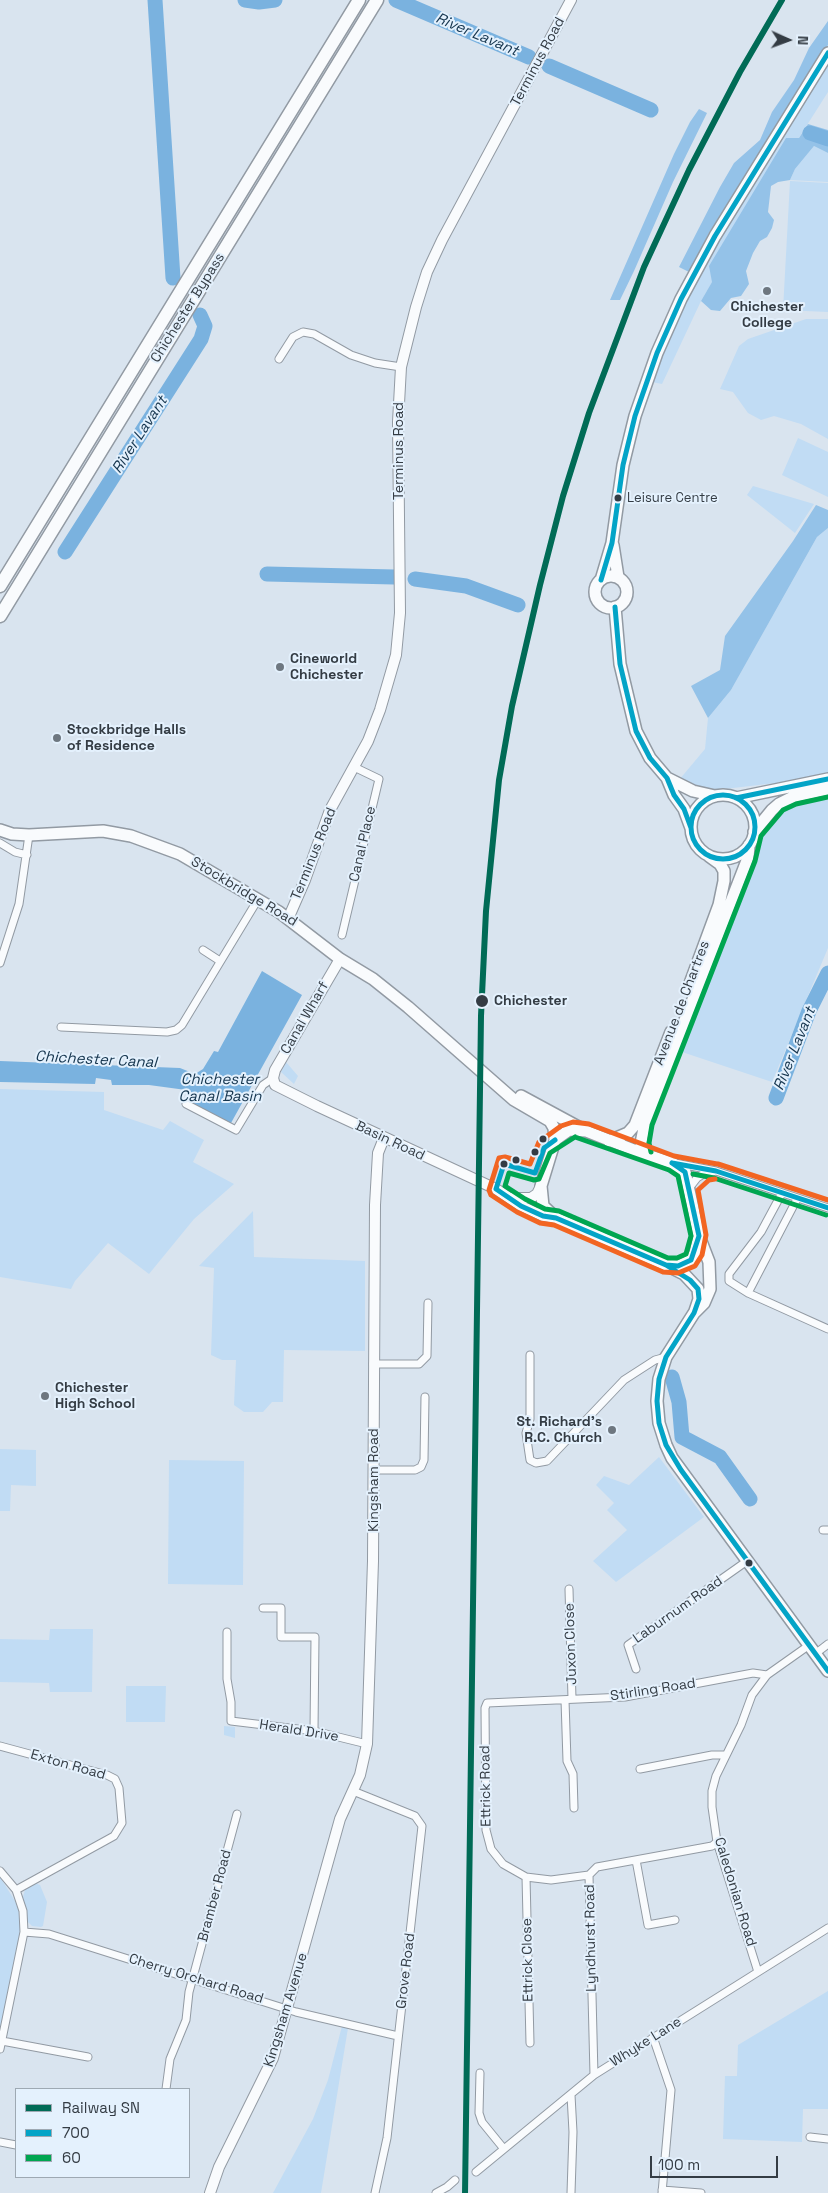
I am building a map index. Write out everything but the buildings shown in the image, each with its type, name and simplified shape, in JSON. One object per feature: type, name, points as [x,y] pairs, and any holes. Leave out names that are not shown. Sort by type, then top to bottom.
[{"type":"highway","name":"Chichester Bypass","points":[[0,586],[359,0]]},
{"type":"highway","name":"Chichester Bypass","points":[[0,616],[377,0]]},
{"type":"main road","points":[[612,543],[618,577],[625,584],[627,594],[623,602],[615,607],[602,604],[596,597],[596,588],[601,580],[612,543],[623,464],[635,416],[650,370],[680,299],[714,236],[828,53]]},
{"type":"main road","points":[[601,580],[609,576],[618,577]]},
{"type":"main road","points":[[615,607],[620,664],[636,731],[650,758],[667,778],[674,795],[684,809],[695,842],[709,856],[726,859],[743,852],[749,845],[754,832],[779,804],[793,797],[828,789]]},
{"type":"main road","points":[[667,778],[687,789],[715,796],[736,798],[828,779]]},
{"type":"main road","points":[[691,828],[692,818],[697,808],[705,800],[715,796]]},
{"type":"main road","points":[[736,798],[748,808],[754,823],[754,832]]},
{"type":"main road","name":"Stockbridge Road","points":[[0,830],[12,834],[29,835],[94,830],[132,836],[180,854],[288,919],[340,959],[373,980],[402,1002],[514,1100],[550,1121],[554,1128],[555,1140]]},
{"type":"main road","name":"Avenue de Chartres","points":[[644,1154],[641,1144],[644,1123],[748,858],[749,845]]},
{"type":"main road","name":"Avenue de Chartres","points":[[609,1142],[628,1132],[638,1118],[719,905],[724,871],[720,864],[709,856]]},
{"type":"main road","points":[[507,1093],[520,1096],[609,1142],[672,1163],[685,1172],[700,1236],[709,1262],[710,1289],[704,1304],[694,1314],[666,1357],[659,1379],[657,1401],[659,1424],[666,1445],[747,1561],[828,1671]]},
{"type":"main road","points":[[586,1131],[569,1130],[555,1140],[541,1186],[543,1206],[556,1218],[684,1274],[698,1289],[698,1299],[694,1314]]},
{"type":"main road","points":[[666,1265],[678,1266],[691,1260],[700,1236]]},
{"type":"street","name":"Terminus Road","points":[[288,919],[305,880],[330,810],[354,767],[380,710],[396,655],[400,612],[398,422],[401,367],[416,307],[434,257],[571,0]]},
{"type":"street","points":[[279,359],[293,338],[303,332],[314,334],[351,355],[375,363],[401,367]]},
{"type":"street","name":"Canal Place","points":[[342,935],[379,779],[354,767]]},
{"type":"street","points":[[0,963],[19,904],[29,835]]},
{"type":"street","points":[[0,842],[15,852],[27,855]]},
{"type":"street","points":[[61,1027],[172,1032],[182,1025],[257,901]]},
{"type":"street","points":[[203,950],[220,961]]},
{"type":"street","name":"Canal Wharf","points":[[273,1078],[275,1070],[340,959]]},
{"type":"street","points":[[186,1104],[236,1130],[263,1085],[273,1078]]},
{"type":"street","name":"Basin Road","points":[[273,1078],[275,1084],[283,1090],[511,1198],[521,1206],[542,1216],[556,1218]]},
{"type":"street","name":"Kingsham Road","points":[[340,1819],[360,1775],[367,1744],[374,1470],[373,1364],[376,1179],[378,1153],[384,1138]]},
{"type":"street","points":[[672,1163],[716,1171],[828,1208]]},
{"type":"street","points":[[690,1188],[704,1173],[716,1171]]},
{"type":"street","points":[[511,1198],[531,1198],[537,1194],[541,1186]]},
{"type":"street","points":[[779,1192],[761,1232],[729,1274],[729,1281],[748,1293],[828,1329]]},
{"type":"street","points":[[748,1293],[797,1199]]},
{"type":"street","points":[[373,1364],[419,1364],[427,1356],[428,1303]]},
{"type":"street","points":[[530,1355],[530,1419],[526,1438],[530,1460],[536,1463],[547,1461],[624,1380],[655,1360],[666,1357]]},
{"type":"street","points":[[374,1470],[415,1470],[421,1467],[424,1460],[425,1397]]},
{"type":"street","name":"Laburnum Road","points":[[636,1669],[628,1645],[747,1561]]},
{"type":"street","name":"Juxon Close","points":[[569,1590],[567,1761],[573,1774],[574,1808]]},
{"type":"street","points":[[262,1608],[281,1608],[281,1637],[315,1637],[314,1730]]},
{"type":"street","name":"Herald Drive","points":[[227,1632],[227,1679],[231,1702],[231,1721],[314,1730],[367,1744]]},
{"type":"street","points":[[767,1675],[811,1650],[828,1644]]},
{"type":"street","name":"Stirling Road","points":[[487,1703],[626,1697],[753,1673],[767,1675]]},
{"type":"street","name":"Caledonian Road","points":[[758,1972],[718,1842],[712,1807],[712,1791],[725,1755],[741,1725],[752,1694],[767,1675]]},
{"type":"street","name":"Ettrick Road","points":[[487,1703],[485,1708],[486,1830],[491,1849],[503,1864],[526,1878],[551,1880],[589,1875]]},
{"type":"street","name":"Exton Road","points":[[0,1746],[107,1775],[115,1780],[119,1788],[122,1823],[114,1836],[16,1890]]},
{"type":"street","points":[[640,1769],[712,1755],[725,1755]]},
{"type":"street","name":"Grove Road","points":[[353,1791],[415,1816],[422,1826],[388,2138],[375,2193]]},
{"type":"street","name":"Bramber Road","points":[[166,2088],[170,2059],[186,2020],[193,1978],[237,1814]]},
{"type":"street","name":"Kingsham Avenue","points":[[210,2193],[219,2167],[273,2058],[289,2008],[340,1819]]},
{"type":"street","name":"Lyndhurst Road","points":[[594,2076],[589,1875],[597,1867],[712,1846],[718,1842]]},
{"type":"street","points":[[636,1860],[648,1925],[675,1920]]},
{"type":"street","points":[[0,1871],[16,1890],[23,1911],[24,1932],[0,2049]]},
{"type":"street","name":"Ettrick Close","points":[[526,1878],[530,2043]]},
{"type":"street","name":"Whyke Lane","points":[[476,2172],[594,2076],[828,1928]]},
{"type":"street","name":"Cherry Orchard Road","points":[[24,1932],[49,1934],[289,2008],[398,2036]]},
{"type":"street","points":[[653,2038],[671,2090],[662,2192],[701,2193]]},
{"type":"street","points":[[2,2041],[88,2057]]},
{"type":"street","points":[[480,2073],[479,2113],[482,2122],[504,2149]]},
{"type":"street","points":[[571,2095],[573,2132],[571,2193]]},
{"type":"street","points":[[810,2137],[828,2138]]},
{"type":"street","points":[[0,2142],[15,2145]]},
{"type":"street","points":[[436,2193],[448,2187],[455,2180]]},
{"type":"shaded area","points":[[828,21],[828,45],[709,233],[689,272],[679,267],[734,163],[760,140],[772,112],[794,80],[809,48]]},
{"type":"shaded area","points":[[828,63],[828,92],[774,177],[701,301],[662,384],[652,382],[684,301],[719,239]]},
{"type":"shaded area","points":[[699,109],[707,113],[673,182],[634,271],[620,300],[610,300],[674,154],[690,122]]},
{"type":"shaded area","points":[[808,124],[828,130],[828,153],[814,146],[795,169],[790,180],[778,182],[771,186],[768,212],[774,220],[767,237],[760,241],[753,253],[746,271],[749,284],[741,296],[731,298],[720,311],[711,310],[701,301],[712,282],[709,266],[786,138],[799,138]]},
{"type":"shaded area","points":[[814,146],[828,153],[828,182],[790,180],[795,169]]},
{"type":"shaded area","points":[[790,181],[828,183],[828,312],[783,310]]},
{"type":"shaded area","points":[[806,319],[828,319],[828,439],[801,424],[774,416],[761,420],[748,413],[733,392],[720,389],[739,346],[748,339]]},
{"type":"shaded area","points":[[798,438],[828,452],[828,497],[782,475]]},
{"type":"shaded area","points":[[753,486],[814,504],[795,533],[747,495]]},
{"type":"shaded area","points":[[816,505],[828,510],[828,528],[817,537],[731,690],[708,718],[691,686],[720,670],[725,636],[793,541]]},
{"type":"shaded area","points":[[828,528],[828,773],[793,781],[716,790],[699,788],[679,780],[705,749],[708,718],[731,690],[817,537]]},
{"type":"shaded area","points":[[828,794],[828,948],[772,1082],[682,1052],[675,1047],[761,840],[772,821],[781,811],[793,804]]},
{"type":"shaded area","points":[[286,1062],[298,1076],[294,1084],[281,1072]]},
{"type":"shaded area","points":[[0,1089],[104,1092],[104,1110],[163,1130],[170,1121],[204,1140],[193,1162],[234,1184],[194,1219],[149,1274],[108,1243],[75,1281],[71,1289],[0,1277]]},
{"type":"shaded area","points":[[253,1211],[254,1257],[365,1261],[365,1351],[284,1350],[283,1402],[272,1402],[263,1412],[244,1412],[234,1405],[236,1360],[222,1360],[211,1355],[214,1268],[199,1266]]},
{"type":"shaded area","points":[[0,1449],[36,1450],[36,1486],[11,1485],[10,1511],[0,1511]]},
{"type":"shaded area","points":[[659,1457],[704,1517],[616,1582],[593,1561],[627,1530],[607,1510],[614,1503],[596,1485],[604,1476],[629,1485]]},
{"type":"shaded area","points":[[169,1460],[244,1461],[243,1585],[168,1584]]},
{"type":"shaded area","points":[[50,1629],[93,1629],[92,1692],[50,1692],[49,1683],[0,1682],[0,1639],[49,1640]]},
{"type":"shaded area","points":[[126,1686],[166,1686],[165,1722],[126,1722]]},
{"type":"shaded area","points":[[224,1726],[235,1727],[235,1738],[224,1735]]},
{"type":"shaded area","points":[[0,1877],[15,1901],[20,1914],[20,1931],[0,2030]]},
{"type":"shaded area","points":[[35,1883],[40,1885],[47,1902],[43,1926],[41,1927],[32,1926],[27,1921],[23,1897],[25,1890]]},
{"type":"shaded area","points":[[828,1991],[828,2109],[803,2109],[802,2142],[723,2139],[725,2076],[737,2076],[738,2045]]},
{"type":"shaded area","points":[[342,2026],[348,2028],[321,2193],[273,2193],[313,2119],[328,2080]]},
{"type":"water","name":"Chichester Canal Basin","points":[[262,971],[302,995],[231,1123],[187,1101],[189,1094],[186,1090],[149,1085],[112,1085],[111,1080],[96,1078],[95,1084],[0,1082],[0,1061],[180,1068],[195,1074],[203,1069],[214,1051],[218,1052]]},
{"type":"waterway","name":"River Lavant","points":[[155,0],[173,278]]},
{"type":"waterway","name":"River Lavant","points":[[245,0],[259,2],[275,0]]},
{"type":"waterway","name":"River Lavant","points":[[396,0],[529,57]]},
{"type":"waterway","name":"River Lavant","points":[[549,66],[651,110]]},
{"type":"waterway","name":"River Lavant","points":[[810,133],[828,139]]},
{"type":"waterway","name":"River Lavant","points":[[65,552],[201,339],[205,326],[200,315]]},
{"type":"waterway","name":"River Lavant","points":[[267,574],[394,577]]},
{"type":"waterway","name":"River Lavant","points":[[415,579],[466,586],[518,605]]},
{"type":"waterway","name":"River Lavant","points":[[776,1098],[809,1011],[828,973]]},
{"type":"waterway","name":"River Lavant","points":[[672,1377],[679,1402],[682,1437],[720,1457],[750,1499]]},
{"type":"rail line","name":"SN","points":[[465,2193],[481,1016],[486,911],[499,780],[512,706],[540,585],[563,496],[589,413],[644,267],[689,170],[740,72],[782,0]]},
{"type":"transit line","name":"700","points":[[601,580],[612,543],[623,465],[635,416],[657,353],[681,299],[715,236],[828,53]]},
{"type":"transit line","name":"700","points":[[615,607],[620,664],[636,731],[650,758],[667,778],[674,795],[684,809],[691,828]]},
{"type":"transit line","name":"700","points":[[736,798],[828,779]]},
{"type":"transit line","name":"700","points":[[723,795],[741,801],[749,809],[755,827],[749,845],[741,853],[723,859],[705,853],[697,845],[691,827],[697,809],[705,801],[723,795]]},
{"type":"transit line","name":"60","points":[[651,1152],[649,1143],[652,1125],[755,861],[761,836],[783,810],[796,804],[828,797]]},
{"type":"transit line","points":[[715,1179],[709,1180],[698,1190],[706,1235],[702,1255],[695,1266],[678,1273],[663,1272],[554,1225],[540,1223],[517,1212],[491,1195],[489,1190],[499,1158],[505,1157],[530,1164],[539,1142],[561,1126],[573,1122],[589,1124],[674,1156],[717,1164]]},
{"type":"transit line","name":"60","points":[[575,1137],[669,1170],[678,1176],[691,1236],[686,1254],[677,1258],[668,1258],[559,1211],[545,1209],[505,1186],[509,1173],[534,1180],[539,1179],[550,1153],[575,1137]]},
{"type":"transit line","name":"700","points":[[555,1140],[544,1148],[535,1173],[504,1164],[496,1189],[521,1206],[543,1216],[556,1218],[666,1265],[678,1266],[691,1260],[699,1236],[685,1172],[672,1163]]},
{"type":"transit line","name":"700","points":[[672,1163],[716,1171],[828,1208]]},
{"type":"transit line","points":[[718,1164],[828,1200]]},
{"type":"transit line","name":"60","points":[[693,1174],[714,1178],[826,1215]]},
{"type":"transit line","name":"700","points":[[666,1265],[690,1280],[698,1289],[699,1299],[694,1313],[666,1357],[659,1379],[657,1401],[659,1423],[666,1445],[681,1470],[828,1671]]},
{"type":"place","name":"Chichester College","points":[[767,291]]},
{"type":"place","name":"Leisure Centre","points":[[618,498]]},
{"type":"place","name":"Cineworld Chichester","points":[[280,667]]},
{"type":"place","name":"Stockbridge Halls of Residence","points":[[57,738]]},
{"type":"place","name":"Chichester","points":[[482,1001]]},
{"type":"place","name":"Chichester High School","points":[[45,1396]]},
{"type":"place","name":"St. Richard's R.C. Church","points":[[612,1430]]},
{"type":"water label","name":"Chichester Canal","points":[[96,1060]]}]
